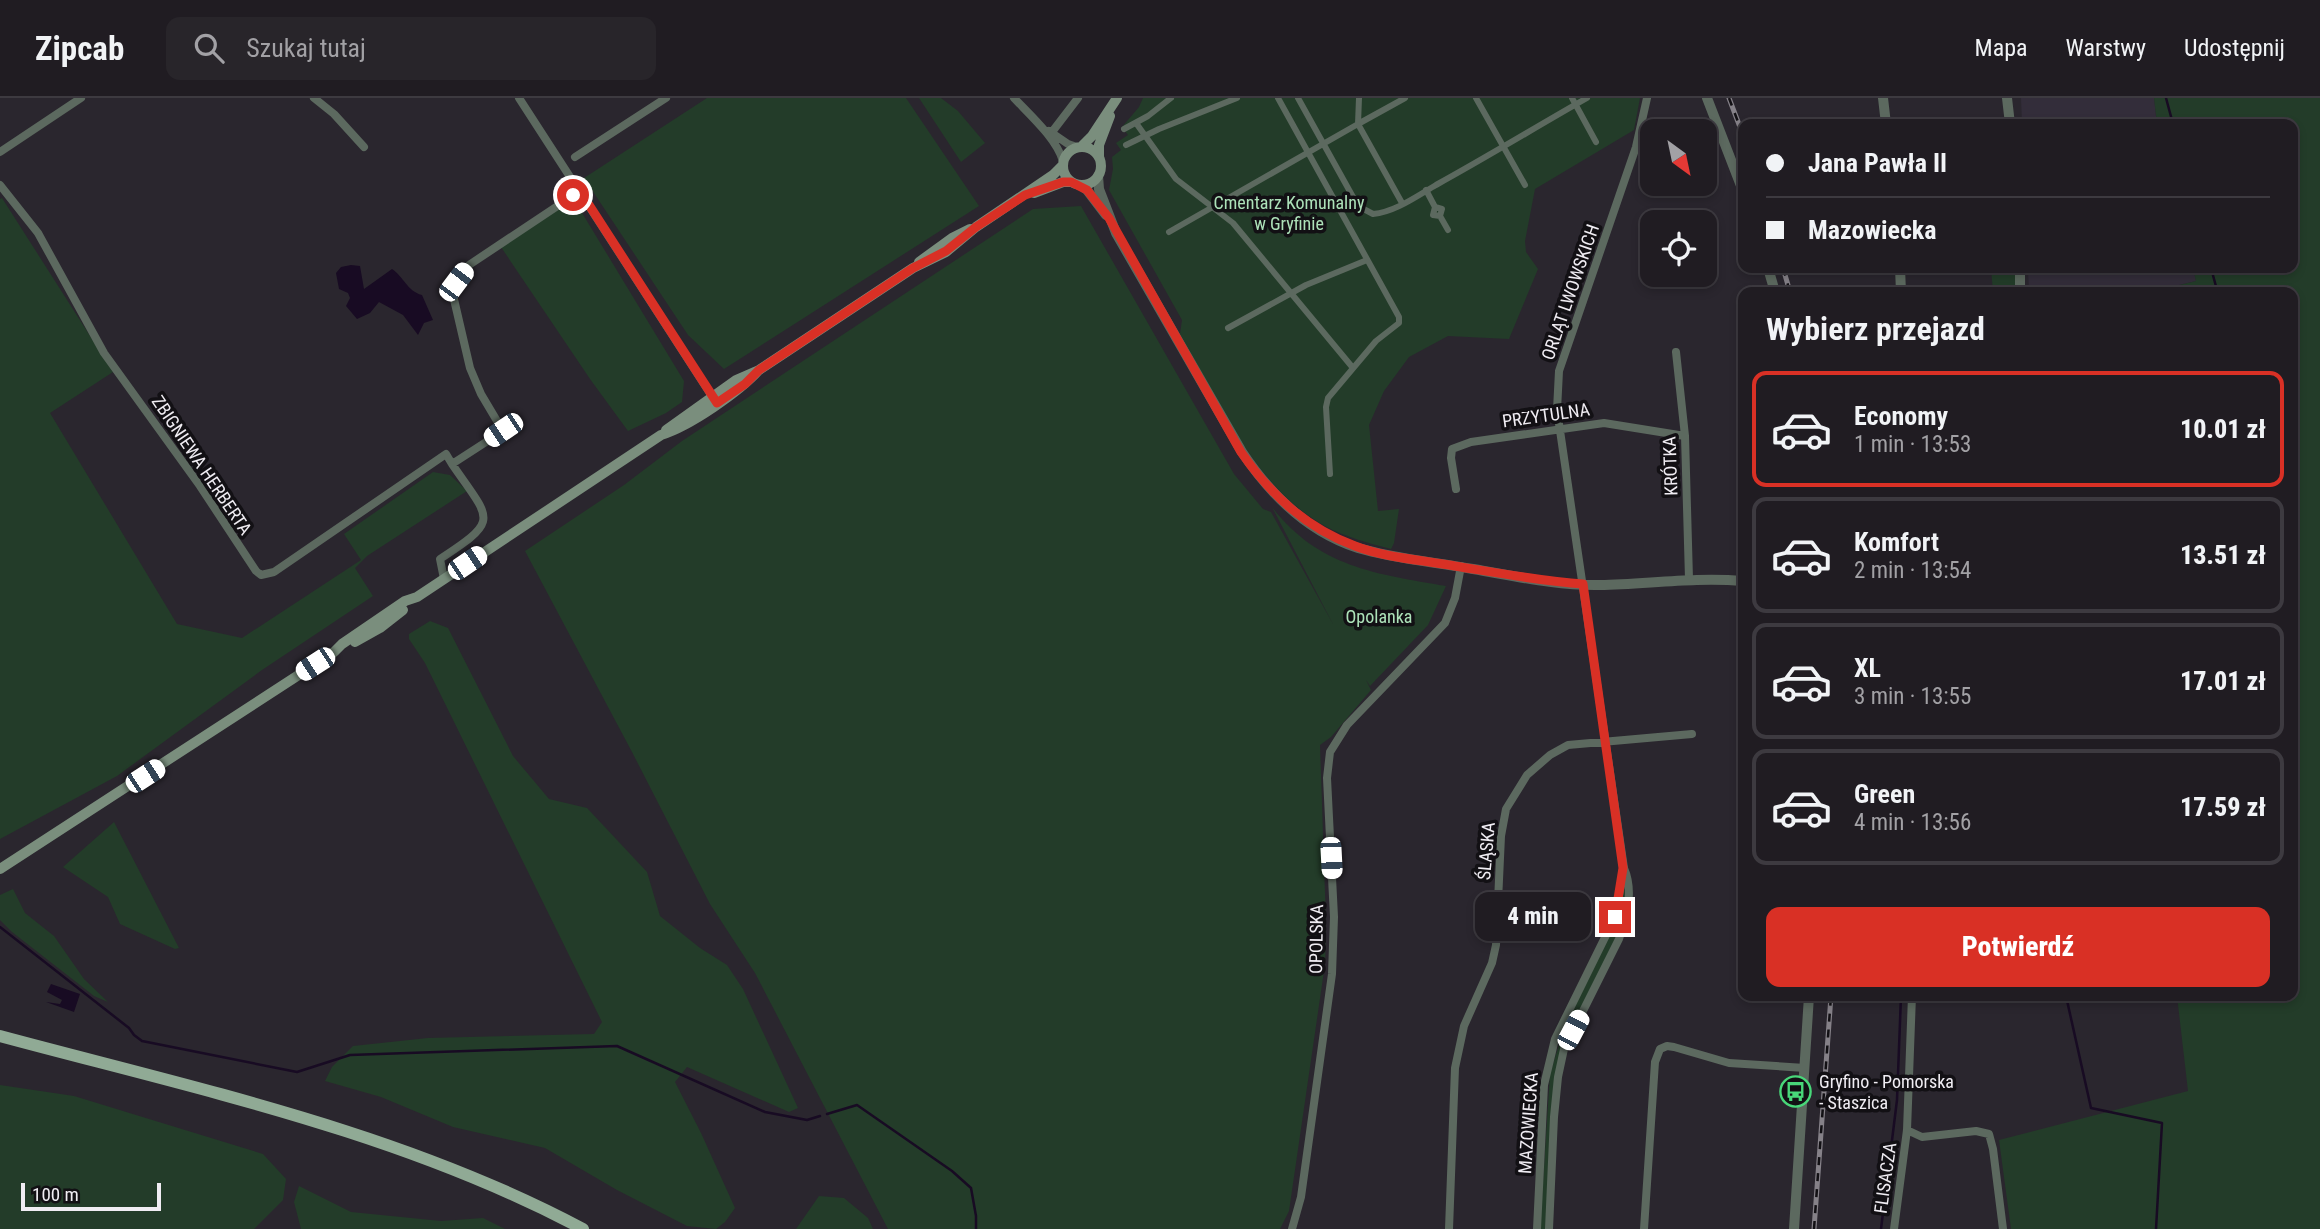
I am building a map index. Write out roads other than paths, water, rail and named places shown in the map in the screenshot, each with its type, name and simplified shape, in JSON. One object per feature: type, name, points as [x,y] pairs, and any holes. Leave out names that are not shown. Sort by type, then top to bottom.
[{"type":"main road","points":[[0,869],[334,652],[405,601],[444,579],[662,435],[683,426],[714,400],[745,384],[759,370],[913,268],[942,244],[976,227],[1025,195],[1057,172],[1070,150],[1088,141],[1114,103]]},
{"type":"main road","points":[[1025,195],[1063,182],[1090,183],[1098,176],[1101,167],[1099,145],[1114,103]]},
{"type":"main road","points":[[1079,147],[1091,149],[1099,156]]},
{"type":"main road","points":[[1063,163],[1065,175],[1076,183]]},
{"type":"main road","points":[[0,1036],[262,1105],[327,1125],[457,1172],[583,1229]]},
{"type":"street","points":[[0,152],[81,98]]},
{"type":"street","points":[[314,98],[334,114],[364,147]]},
{"type":"street","points":[[519,98],[714,400]]},
{"type":"street","points":[[575,157],[666,98]]},
{"type":"street","points":[[1014,98],[1047,130],[1068,144],[1079,147]]},
{"type":"street","points":[[1047,130],[1078,98]]},
{"type":"street","points":[[1124,130],[1171,98]]},
{"type":"street","points":[[1126,145],[1237,98]]},
{"type":"street","points":[[1278,98],[1399,317],[1399,323],[1376,341],[1328,398],[1326,407],[1330,474]]},
{"type":"street","points":[[1298,98],[1357,206],[1373,214],[1382,213],[1402,203],[1504,148],[1574,101],[1587,98]]},
{"type":"street","points":[[1359,98],[1358,124],[1402,203]]},
{"type":"street","points":[[1169,232],[1405,98]]},
{"type":"street","points":[[1476,98],[1525,185]]},
{"type":"street","name":"ORLĄT LWOWSKICH","points":[[1583,584],[1557,410],[1559,371],[1636,147],[1647,98]]},
{"type":"street","points":[[1707,98],[1738,178]]},
{"type":"street","points":[[1883,98],[1885,119]]},
{"type":"street","points":[[2007,98],[2009,119]]},
{"type":"street","points":[[1574,101],[1596,142]]},
{"type":"street","points":[[1136,123],[1176,179],[1233,223],[1353,368]]},
{"type":"street","points":[[1047,130],[1063,163]]},
{"type":"street","points":[[1098,176],[1098,185],[1109,218]]},
{"type":"street","points":[[1076,183],[1087,190],[1109,218],[1241,452],[1261,481],[1285,505],[1321,530],[1356,547],[1544,581],[1583,584],[1689,579],[1738,581]]},
{"type":"street","name":"ZBIGNIEWA HERBERTA","points":[[0,185],[38,233],[104,353],[261,575],[274,572],[446,454],[452,464]]},
{"type":"street","points":[[1426,190],[1448,230]]},
{"type":"street","points":[[444,579],[440,559],[482,528],[485,518],[481,506],[452,464],[503,430],[481,394],[470,368],[453,295],[456,282],[469,265],[580,191]]},
{"type":"street","points":[[1424,219],[1449,205]]},
{"type":"street","points":[[1228,328],[1306,285],[1367,260]]},
{"type":"street","name":"KRÓTKA","points":[[1676,352],[1685,436],[1689,579]]},
{"type":"street","name":"PRZYTULNA","points":[[1456,489],[1451,458],[1452,449],[1460,444],[1592,424],[1618,424],[1685,436]]},
{"type":"street","name":"OPOLSKA","points":[[1292,1229],[1301,1197],[1332,974],[1334,917],[1327,778],[1330,752],[1347,725],[1445,623],[1455,598],[1461,566]]},
{"type":"street","name":"MAZOWIECKA","points":[[1549,1229],[1558,1077],[1564,1049],[1619,939],[1626,920],[1629,885],[1623,868],[1583,584]]},
{"type":"street","name":"ŚLĄSKA","points":[[1449,1229],[1455,1068],[1464,1027],[1492,963],[1496,945],[1501,836],[1506,809],[1527,775],[1550,755],[1569,745],[1692,734]]},
{"type":"street","name":"MAZOWIECKA","points":[[1537,1229],[1544,1085],[1548,1065],[1555,1039],[1615,917],[1623,868]]},
{"type":"street","points":[[1794,1229],[1809,1001]]},
{"type":"street","name":"FLISACZA","points":[[1894,1229],[1907,1130],[1912,1001]]},
{"type":"street","points":[[1644,1229],[1655,1062],[1660,1049],[1667,1046],[1730,1063],[1805,1068]]},
{"type":"street","name":"FLISACZA","points":[[1907,1130],[1922,1137],[1976,1131],[1989,1134],[2003,1229]]},
{"type":"waterway","points":[[2166,98],[2172,119]]},
{"type":"waterway","points":[[2212,273],[2216,287]]},
{"type":"waterway","points":[[0,927],[142,1041],[297,1072],[350,1055],[617,1046],[765,1112],[807,1120],[820,1116]]},
{"type":"waterway","points":[[1881,1229],[1897,1100],[1901,1001]]},
{"type":"waterway","points":[[2067,1001],[2091,1108],[2162,1123],[2156,1229]]},
{"type":"waterway","points":[[827,1114],[857,1105],[952,1171],[971,1188],[976,1229]]},
{"type":"railway","points":[[1729,98],[1738,122]]},
{"type":"railway","points":[[1784,273],[1789,287]]},
{"type":"railway","points":[[1814,1229],[1831,1001]]},
{"type":"place","name":"Gryfino - Pomorska - Staszica","points":[[1796,1091]]},
{"type":"park label","name":"Cmentarz Komunalny w Gryfinie","points":[[1289,212]]},
{"type":"park label","name":"Opolanka","points":[[1379,616]]}]
